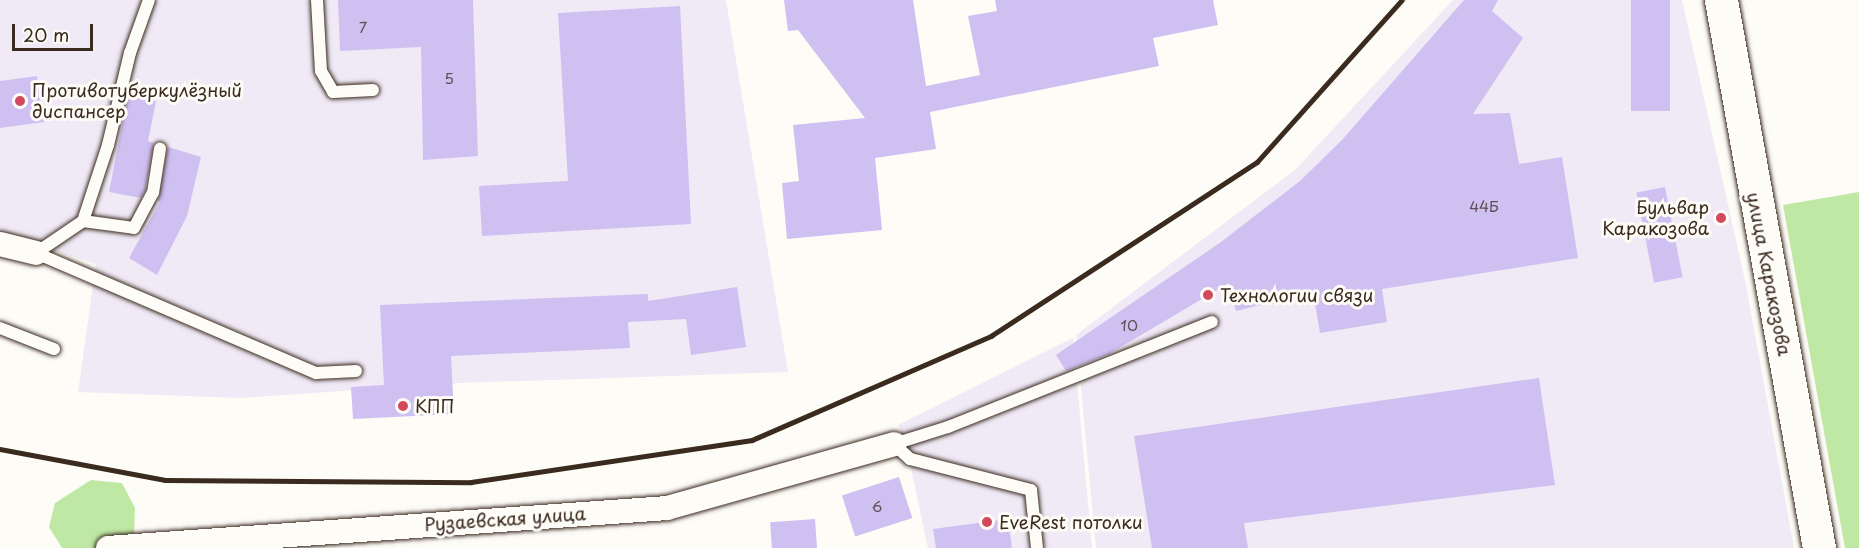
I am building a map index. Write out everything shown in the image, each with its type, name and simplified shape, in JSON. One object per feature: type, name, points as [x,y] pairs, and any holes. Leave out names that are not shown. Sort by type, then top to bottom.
[{"type":"main road","name":"улица Каракозова","points":[[1721,0],[1750,174],[1820,548]]},
{"type":"street","points":[[0,244],[36,253]]},
{"type":"street","name":"Рузаевская улица","points":[[108,548],[666,507],[894,444]]},
{"type":"lane","points":[[36,253],[83,221],[108,145],[130,53],[149,0]]},
{"type":"lane","points":[[317,0],[321,71],[333,92],[373,90]]},
{"type":"lane","points":[[83,221],[134,228],[153,193],[160,149]]},
{"type":"lane","points":[[36,253],[316,373],[356,371]]},
{"type":"lane","points":[[1037,548],[1031,490],[909,459],[894,444],[948,427],[1212,322]]},
{"type":"lane","points":[[0,328],[54,349]]},
{"type":"shaded area","points":[[0,0],[726,0],[788,372],[460,383],[241,398],[78,392],[96,264],[0,233]]},
{"type":"shaded area","points":[[1453,0],[1682,0],[1746,285],[1794,548],[1096,548],[1076,335],[1295,170]]},
{"type":"shaded area","points":[[1073,338],[1092,548],[928,548],[906,445],[898,425]]},
{"type":"green space","points":[[1859,192],[1859,548],[1845,548],[1783,205]]},
{"type":"green space","points":[[91,480],[122,483],[135,508],[134,534],[110,548],[62,548],[49,527],[55,503]]},
{"type":"building","points":[[338,0],[473,0],[478,156],[423,160],[421,47],[340,51]]},
{"type":"building","points":[[784,0],[913,0],[926,86],[980,75],[968,16],[997,11],[995,0],[1213,0],[1218,25],[1153,38],[1159,66],[930,112],[936,149],[875,158],[882,230],[787,239],[782,183],[799,181],[793,125],[865,118],[798,30],[788,31]]},
{"type":"building","points":[[1464,0],[1498,0],[1492,11],[1523,38],[1473,114],[1510,113],[1519,164],[1562,157],[1578,258],[1382,289],[1387,322],[1320,333],[1313,292],[1236,311],[1229,283],[1109,354],[1066,371],[1056,355],[1221,242],[1300,181],[1342,140]]},
{"type":"building","points":[[1631,0],[1670,0],[1670,111],[1631,111]]},
{"type":"building","points":[[680,6],[691,224],[482,236],[479,186],[568,181],[558,13]]},
{"type":"building","name":"Противотуберкулёзный диспансер","points":[[37,76],[44,122],[0,128],[0,81]]},
{"type":"building","points":[[128,95],[156,101],[148,141],[154,143],[145,190],[141,198],[109,192]]},
{"type":"building","points":[[168,147],[201,157],[187,216],[157,275],[129,258],[160,202],[158,201]]},
{"type":"building","points":[[1665,187],[1683,277],[1654,283],[1637,193]]},
{"type":"building","points":[[737,287],[746,347],[691,355],[686,319],[628,322],[630,348],[451,356],[454,414],[353,419],[351,387],[384,385],[380,305],[648,294],[648,301]]},
{"type":"building","points":[[1539,378],[1555,485],[1244,523],[1248,548],[1152,548],[1134,436]]},
{"type":"building","points":[[899,477],[912,518],[855,536],[842,496]]},
{"type":"building","points":[[815,519],[817,548],[772,548],[770,522]]},
{"type":"building","points":[[1008,519],[1012,548],[936,548],[933,529]]},
{"type":"railway","points":[[0,449],[165,480],[471,482],[752,440],[991,336],[1257,162],[1402,0]]},
{"type":"place","name":"Противотуберкулёзный диспансер","points":[[20,101]]},
{"type":"place","name":"Бульвар Каракозова","points":[[1721,218]]},
{"type":"place","name":"Технологии связи","points":[[1208,295]]},
{"type":"place","name":"КПП","points":[[403,406]]},
{"type":"place","name":"EveRest потолки","points":[[987,522]]}]
